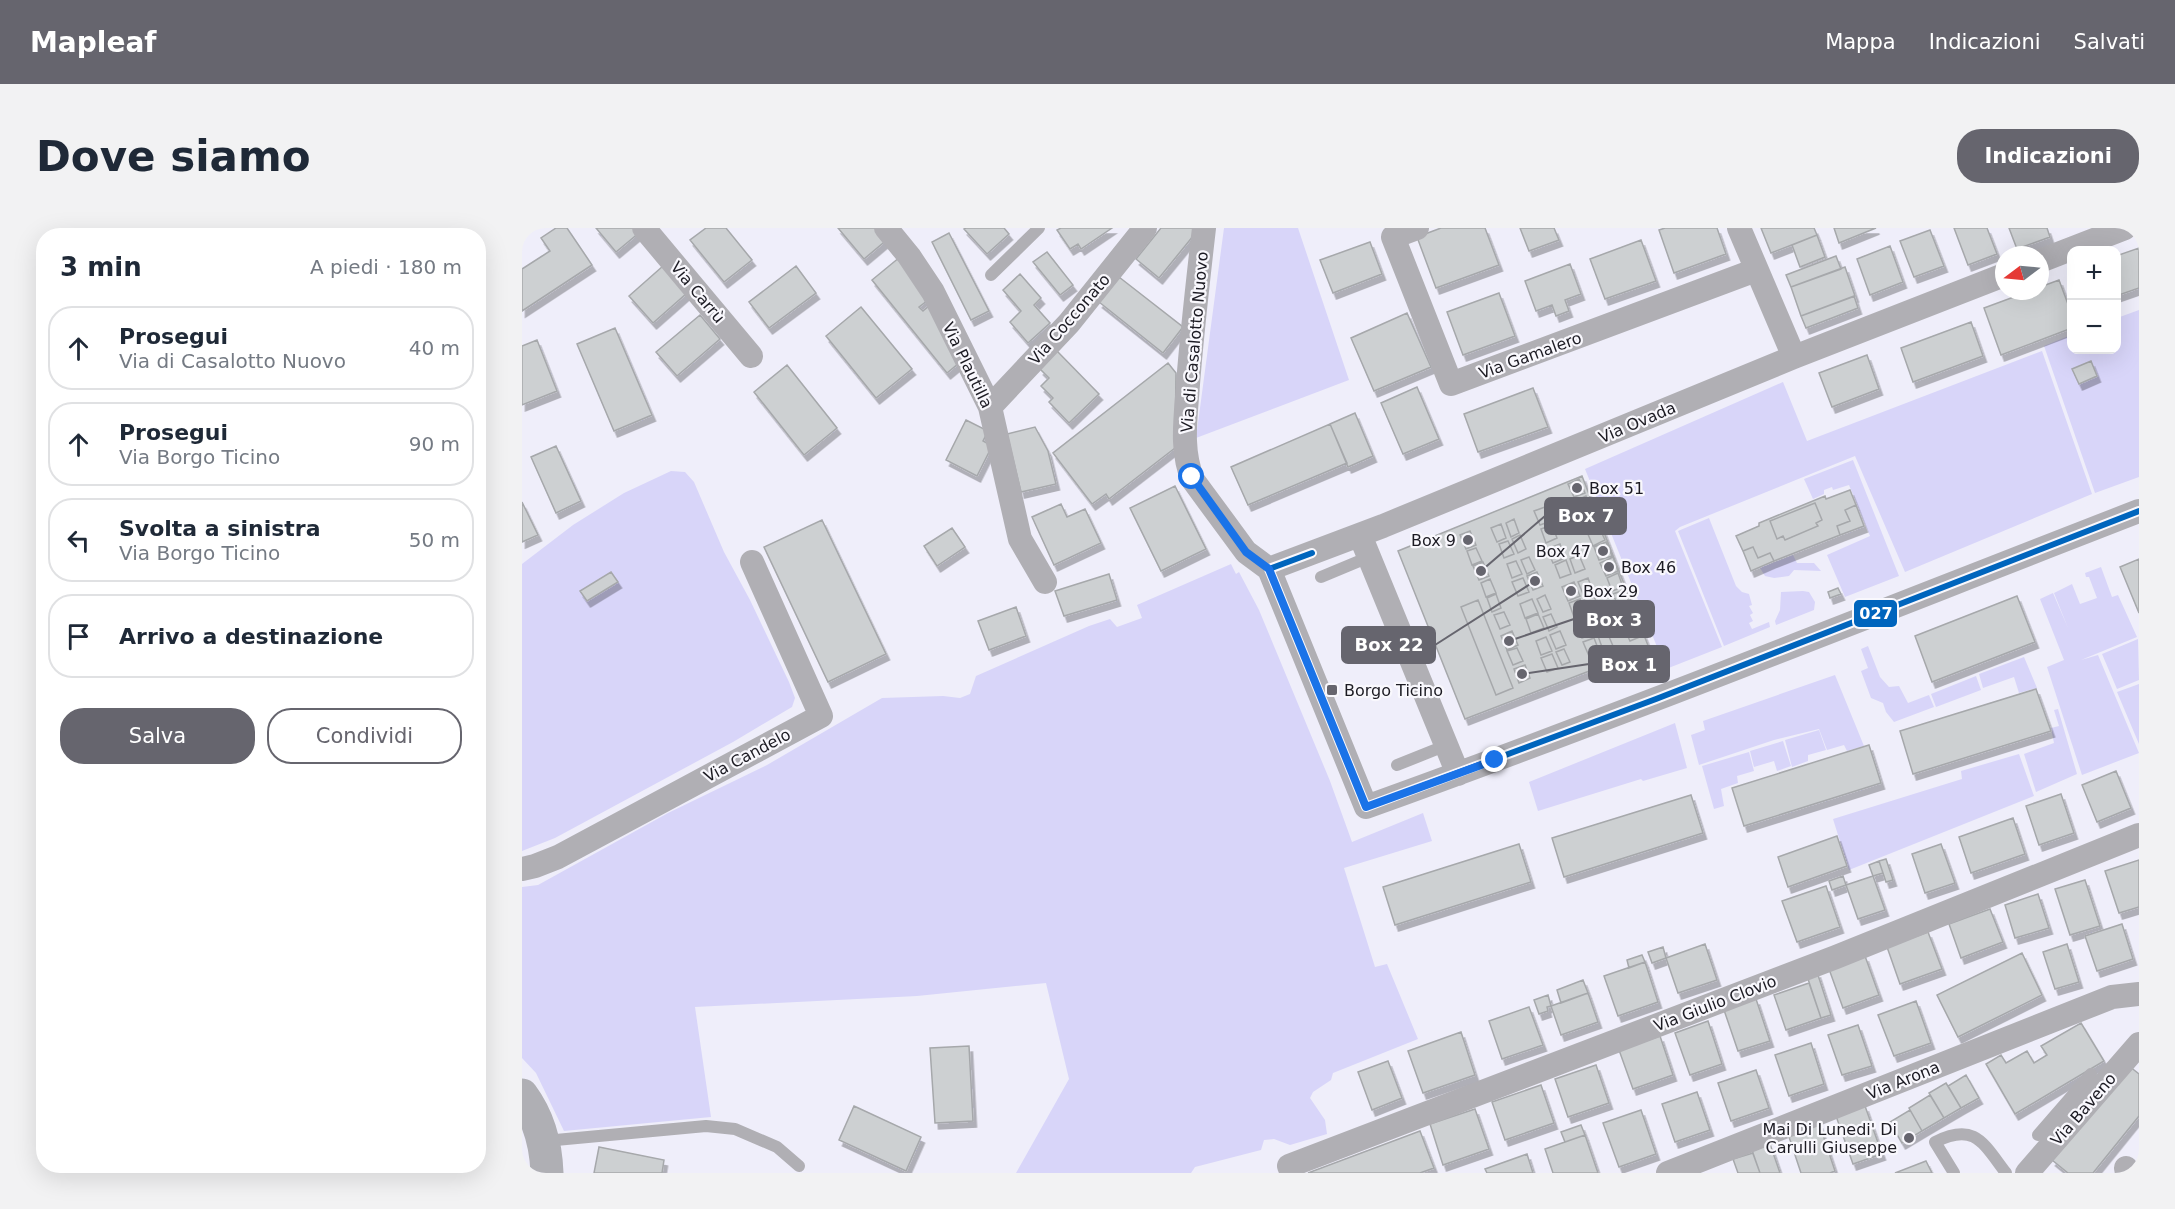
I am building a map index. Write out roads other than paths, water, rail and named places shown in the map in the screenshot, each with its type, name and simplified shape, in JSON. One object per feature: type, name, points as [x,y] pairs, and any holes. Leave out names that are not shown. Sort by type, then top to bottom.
[{"type":"main road","points":[[522,1095],[533,1111],[545,1157]]},
{"type":"street","name":"Via Carrù","points":[[644,228],[751,356]]},
{"type":"street","name":"Via Plautilla","points":[[886,228],[909,256],[933,292],[990,407],[1020,539],[1045,582]]},
{"type":"street","name":"Via Cocconato","points":[[990,407],[1069,323],[1145,228]]},
{"type":"street","name":"Via di Casalotto Nuovo","points":[[1204,228],[1191,342],[1184,434],[1189,468],[1193,480],[1246,552],[1269,569]]},
{"type":"street","name":"Via Gamalero","points":[[1417,228],[1393,237],[1451,384],[1756,270]]},
{"type":"street","points":[[1739,228],[1794,357]]},
{"type":"street","points":[[2049,258],[2125,228]]},
{"type":"street","name":"Via Ovada","points":[[1269,569],[1360,535],[1794,357],[1995,279]]},
{"type":"street","points":[[1269,569],[1366,807],[1458,774],[2139,511]]},
{"type":"street","points":[[1360,535],[1458,774]]},
{"type":"street","name":"Via Candelo","points":[[522,869],[558,857],[821,716],[752,562]]},
{"type":"street","name":"Via Giulio Clovio","points":[[1291,1170],[1836,957],[2139,835]]},
{"type":"street","name":"Via Arona","points":[[1668,1173],[2112,997],[2139,994]]},
{"type":"street","name":"Via Baveno","points":[[2027,1173],[2067,1114],[2139,1044]]},
{"type":"lane","points":[[991,275],[1038,228]]},
{"type":"lane","points":[[1321,577],[1369,557]]},
{"type":"lane","points":[[1397,765],[1447,745]]},
{"type":"lane","points":[[2038,1135],[2067,1114],[2091,1074]]},
{"type":"lane","points":[[545,1157],[706,1126],[735,1128],[777,1147],[799,1166]]},
{"type":"lane","points":[[1954,1173],[1935,1142],[1948,1135],[1962,1132],[1973,1135],[1984,1144],[2006,1173]]},
{"type":"place","name":"Box 51","points":[[1577,488]]},
{"type":"place","name":"Box 9","points":[[1468,540]]},
{"type":"place","name":"Box 47","points":[[1603,551]]},
{"type":"place","name":"Box 46","points":[[1609,567]]},
{"type":"place","name":"Box 7","points":[[1481,571]]},
{"type":"place","name":"Box 22","points":[[1535,581]]},
{"type":"place","name":"Box 29","points":[[1571,591]]},
{"type":"place","name":"Box 3","points":[[1509,641]]},
{"type":"place","name":"Box 1","points":[[1522,674]]},
{"type":"place","name":"Borgo Ticino","points":[[1332,690]]},
{"type":"place","name":"Mai Di Lunedi' Di Carulli Giuseppe","points":[[1909,1138]]}]
